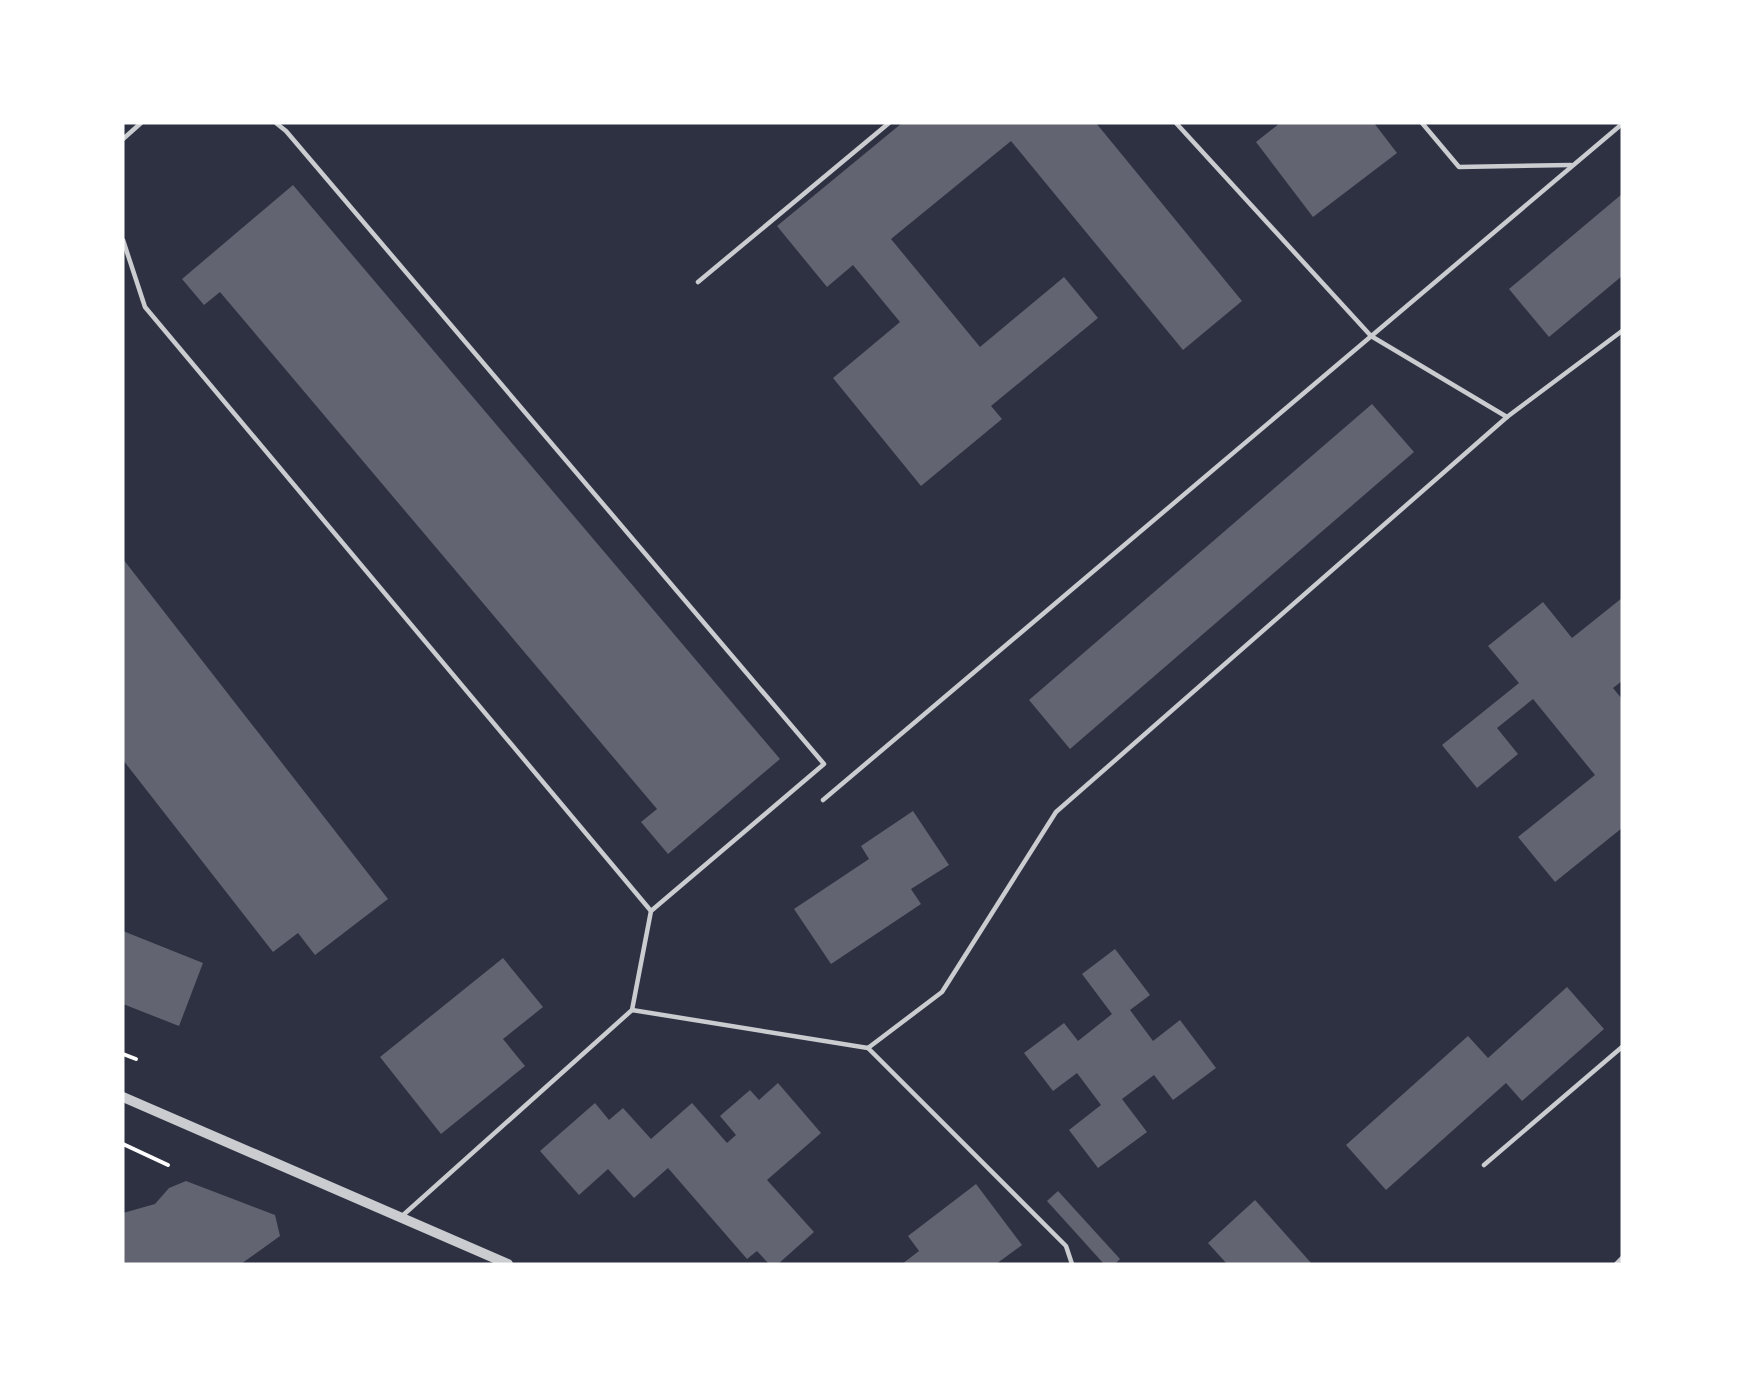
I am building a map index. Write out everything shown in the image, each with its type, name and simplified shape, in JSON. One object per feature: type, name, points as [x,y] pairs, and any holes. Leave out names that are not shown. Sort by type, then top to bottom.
[{"type":"street","points":[[123,1096],[508,1264]]},
{"type":"lane","points":[[123,139],[141,123]]},
{"type":"lane","points":[[276,123],[286,131],[824,764],[651,911],[633,1010],[401,1217]]},
{"type":"lane","points":[[698,282],[889,123]]},
{"type":"lane","points":[[1176,123],[1371,336],[1507,417]]},
{"type":"lane","points":[[1422,123],[1459,167],[1571,165]]},
{"type":"lane","points":[[823,800],[1622,124]]},
{"type":"lane","points":[[123,240],[145,307],[651,911]]},
{"type":"lane","points":[[868,1048],[942,992],[1056,812],[1507,417],[1622,331]]},
{"type":"lane","points":[[633,1010],[868,1048],[1066,1246],[1072,1264]]},
{"type":"lane","points":[[1484,1165],[1622,1047]]},
{"type":"lane","points":[[1616,1264],[1622,1258]]},
{"type":"path","points":[[123,1054],[136,1059]]},
{"type":"path","points":[[123,1144],[168,1165]]},
{"type":"building","points":[[902,123],[1096,123],[1242,301],[1183,350],[1011,141],[891,239],[980,347],[1064,277],[1098,318],[991,406],[1002,419],[921,486],[833,378],[900,322],[853,265],[827,287],[777,226]]},
{"type":"building","points":[[1280,123],[1374,123],[1397,153],[1313,217],[1256,142]]},
{"type":"building","points":[[293,185],[780,759],[668,854],[641,822],[657,809],[220,292],[204,305],[182,279]]},
{"type":"building","points":[[1622,194],[1622,276],[1549,337],[1509,289]]},
{"type":"building","points":[[1372,404],[1414,452],[1070,749],[1029,700]]},
{"type":"building","points":[[123,559],[388,899],[315,955],[298,933],[273,952],[123,760]]},
{"type":"building","points":[[1622,598],[1622,681],[1613,688],[1622,699],[1622,828],[1555,882],[1518,837],[1595,775],[1533,699],[1497,728],[1518,754],[1477,788],[1442,745],[1519,683],[1488,646],[1543,602],[1572,638]]},
{"type":"building","points":[[913,811],[949,865],[911,889],[921,904],[831,964],[794,909],[869,859],[861,846]]},
{"type":"building","points":[[123,931],[203,963],[179,1026],[123,1004]]},
{"type":"building","points":[[1115,949],[1150,995],[1130,1010],[1153,1041],[1180,1020],[1216,1068],[1173,1100],[1154,1075],[1122,1099],[1147,1132],[1098,1168],[1069,1130],[1101,1105],[1077,1073],[1053,1091],[1024,1053],[1064,1023],[1078,1041],[1112,1014],[1082,974]]},
{"type":"building","points":[[503,958],[543,1007],[503,1039],[525,1066],[441,1134],[380,1057]]},
{"type":"building","points":[[1567,987],[1604,1029],[1522,1101],[1506,1083],[1386,1190],[1346,1145],[1468,1036],[1488,1058]]},
{"type":"building","points":[[778,1083],[821,1133],[767,1180],[814,1232],[778,1264],[769,1264],[757,1251],[747,1259],[668,1168],[634,1198],[608,1169],[579,1195],[540,1151],[595,1103],[609,1120],[623,1108],[651,1139],[692,1103],[727,1143],[736,1135],[720,1116],[750,1090],[759,1100]]},
{"type":"building","points":[[186,1181],[275,1215],[280,1236],[241,1264],[123,1264],[123,1213],[155,1204],[169,1188]]},
{"type":"building","points":[[976,1184],[1022,1245],[996,1264],[902,1264],[919,1251],[908,1236]]},
{"type":"building","points":[[1058,1191],[1120,1259],[1115,1264],[1104,1264],[1047,1201]]},
{"type":"building","points":[[1255,1200],[1312,1264],[1227,1264],[1208,1243]]}]
